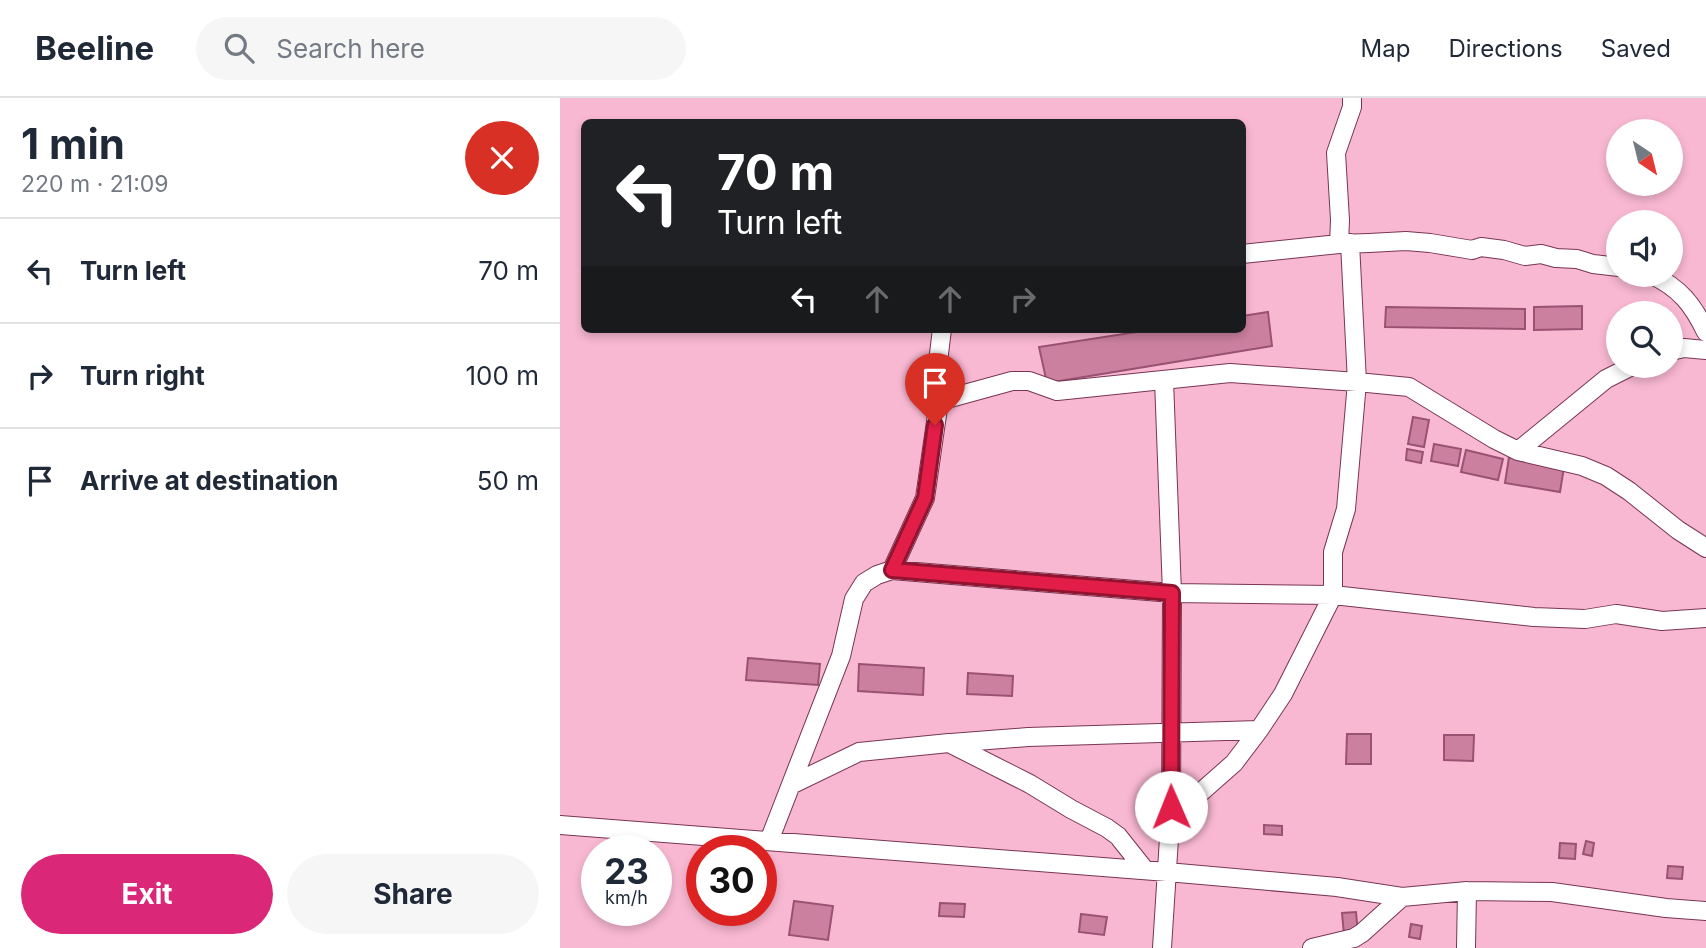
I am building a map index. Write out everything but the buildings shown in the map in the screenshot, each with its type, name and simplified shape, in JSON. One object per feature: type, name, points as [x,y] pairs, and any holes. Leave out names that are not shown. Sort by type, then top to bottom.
[{"type":"street","points":[[1171,807],[1200,793],[1234,762],[1259,730],[1283,694],[1333,595],[1333,552],[1346,509],[1357,382],[1340,220],[1336,153],[1352,107],[1352,98]]},
{"type":"street","points":[[1246,254],[1344,243],[1406,241],[1472,250],[1481,247],[1525,256],[1541,254],[1606,266]]},
{"type":"street","points":[[1673,287],[1686,298],[1706,332]]},
{"type":"street","points":[[892,570],[925,498],[939,401],[938,362],[942,333]]},
{"type":"street","points":[[1683,348],[1706,350]]},
{"type":"street","points":[[939,401],[1012,381],[1029,381],[1057,391],[1230,373],[1409,387],[1518,451],[1582,466],[1606,476],[1706,548]]},
{"type":"street","points":[[1518,451],[1608,378]]},
{"type":"street","points":[[1162,948],[1171,807],[1172,593],[1164,380]]},
{"type":"street","points":[[771,835],[841,656],[854,599],[864,583],[892,570],[1172,593],[1333,595],[1534,617],[1585,620],[1616,614],[1662,621],[1706,618]]},
{"type":"street","points":[[791,785],[859,752],[1028,737],[1259,730]]},
{"type":"street","points":[[949,743],[1030,783],[1107,828],[1118,836],[1145,870]]},
{"type":"street","points":[[560,825],[691,835]]},
{"type":"street","points":[[777,842],[1337,887],[1402,897],[1467,891],[1552,892],[1706,911]]},
{"type":"street","points":[[1466,948],[1467,891]]},
{"type":"street","points":[[1312,948],[1354,938],[1402,897]]},
{"type":"route","points":[[935,425],[925,498],[892,570],[1172,593],[1171,807]]}]
